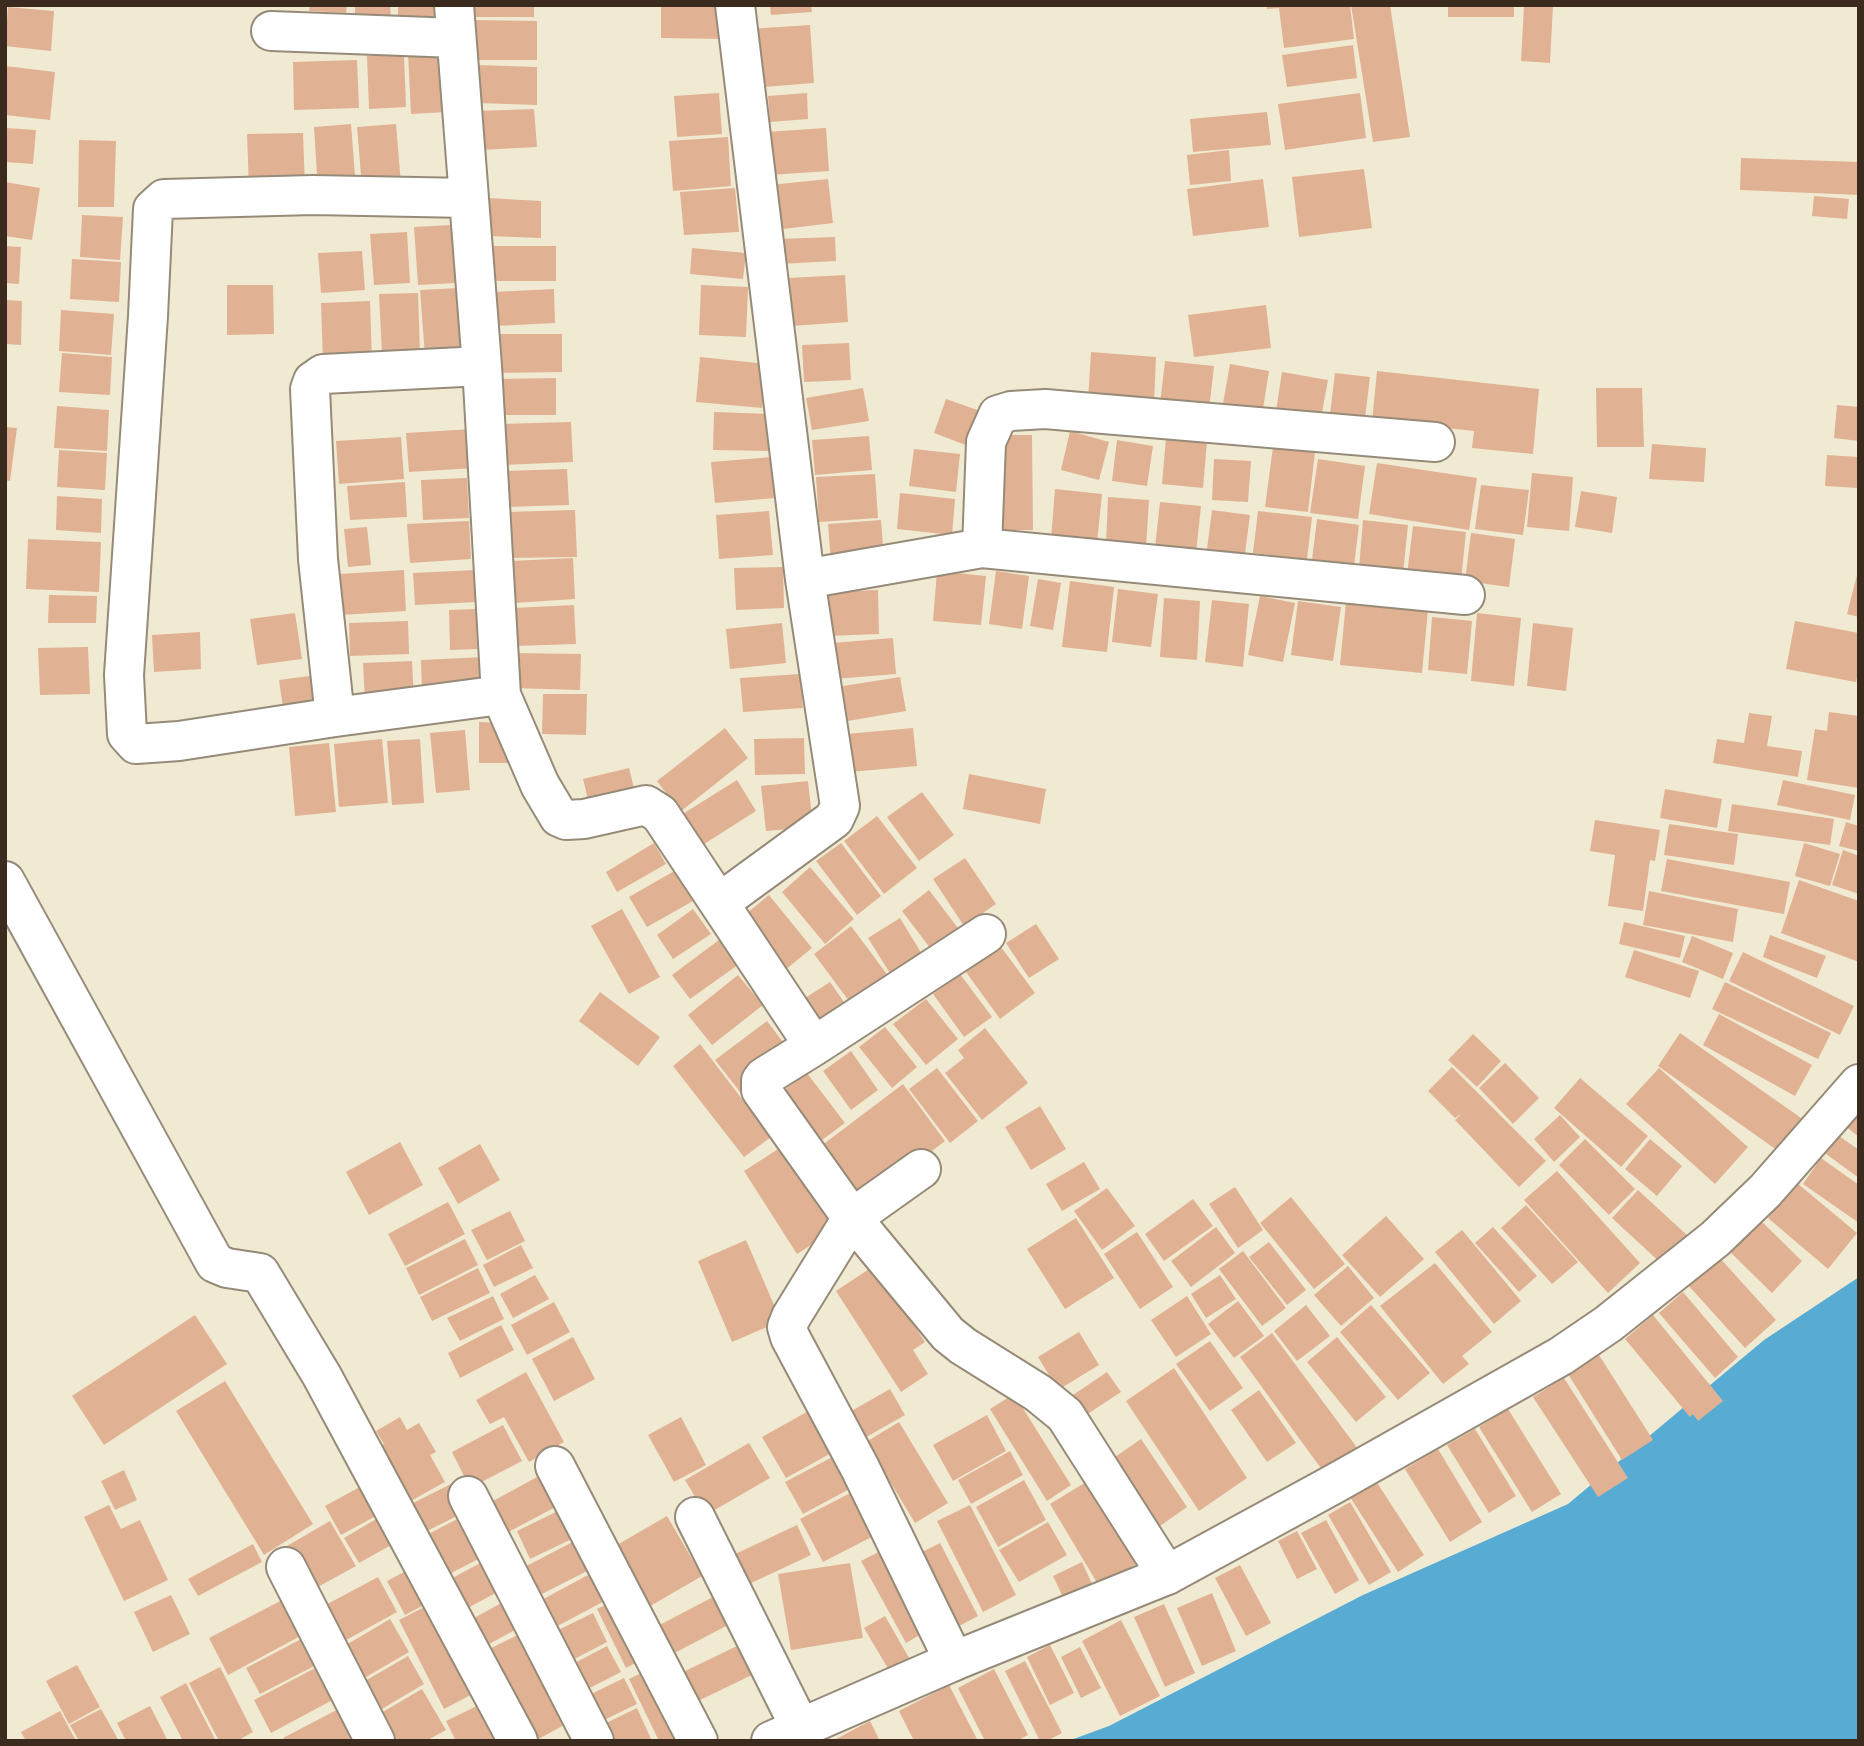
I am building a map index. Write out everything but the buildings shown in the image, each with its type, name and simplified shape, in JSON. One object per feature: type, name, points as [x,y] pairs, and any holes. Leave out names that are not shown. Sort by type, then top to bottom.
[{"type":"street","points":[[719,903],[834,819],[840,806],[805,579],[735,5]]},
{"type":"street","points":[[271,31],[455,22],[482,366],[500,695],[540,785],[559,817],[566,820],[584,819],[646,805],[660,814],[814,1046]]},
{"type":"street","points":[[468,198],[313,195],[164,199],[153,209],[124,676],[127,734],[136,744],[179,741],[335,716],[500,695]]},
{"type":"street","points":[[335,716],[318,559],[310,389],[313,381],[323,374],[482,366]]},
{"type":"street","points":[[982,548],[986,442],[998,415],[1011,411],[1045,409],[1435,442]]},
{"type":"street","points":[[805,579],[982,548],[1465,595]]},
{"type":"street","points":[[5,881],[215,1263],[226,1268],[260,1273],[322,1376],[518,1741]]},
{"type":"street","points":[[986,934],[764,1077],[761,1090],[852,1218],[948,1334],[962,1346],[1038,1393],[1065,1415],[1167,1575]]},
{"type":"street","points":[[695,1517],[785,1734],[954,1661],[1167,1575],[1335,1485],[1537,1370],[1608,1324],[1715,1239],[1765,1191],[1859,1084]]},
{"type":"street","points":[[921,1170],[852,1218],[791,1317],[788,1327],[790,1337],[860,1468],[954,1661]]},
{"type":"street","points":[[555,1466],[698,1741]]},
{"type":"street","points":[[468,1496],[594,1741]]},
{"type":"street","points":[[286,1567],[375,1741]]},
{"type":"water","points":[[1859,1277],[1859,1741],[1068,1741],[1109,1726],[1363,1595],[1568,1504],[1764,1340]]}]
